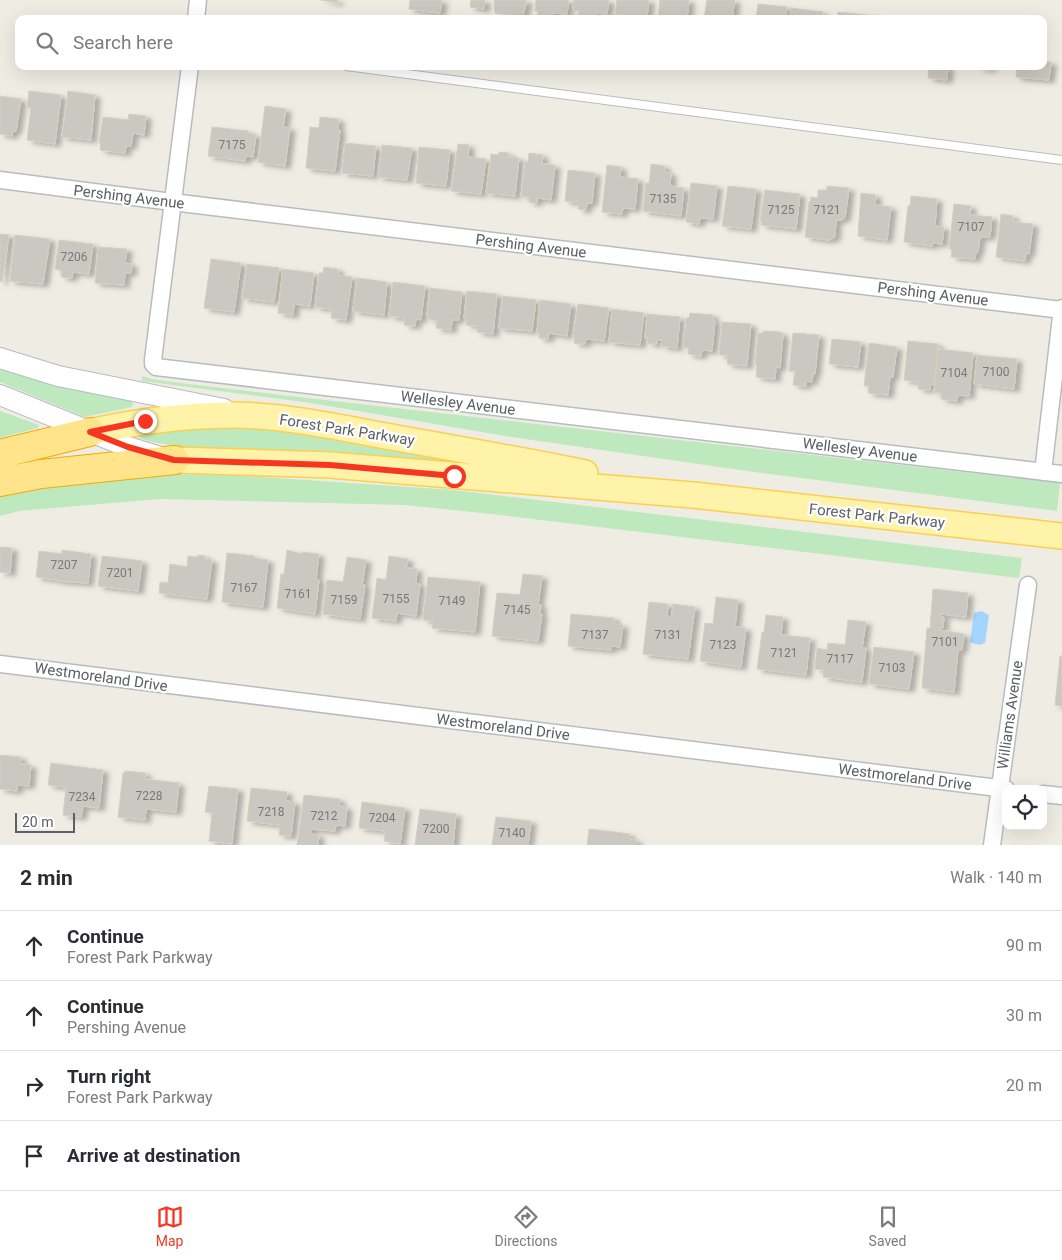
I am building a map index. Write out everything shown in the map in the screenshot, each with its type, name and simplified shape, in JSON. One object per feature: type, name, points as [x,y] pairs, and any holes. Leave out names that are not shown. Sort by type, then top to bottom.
[{"type":"highway","name":"Forest Park Parkway","points":[[0,454],[90,432]]},
{"type":"highway","name":"Forest Park Parkway","points":[[0,482],[50,473],[174,460]]},
{"type":"main road","name":"Forest Park Parkway","points":[[90,432],[145,421],[188,417],[263,416],[322,424],[499,456],[693,495]]},
{"type":"main road","name":"Forest Park Parkway","points":[[174,460],[330,465],[693,495],[1062,536]]},
{"type":"street","points":[[196,15],[198,0]]},
{"type":"street","name":"Wellesley Avenue","points":[[189,70],[153,360],[153,364],[156,367],[1062,474]]},
{"type":"street","name":"Pershing Avenue","points":[[0,180],[1062,309]]},
{"type":"street","points":[[1043,472],[1062,309]]},
{"type":"street","points":[[0,358],[58,376],[98,385],[263,416]]},
{"type":"street","points":[[0,395],[142,452],[174,460]]},
{"type":"street","name":"Williams Avenue","points":[[1003,785],[1028,585]]},
{"type":"street","name":"Westmoreland Drive","points":[[0,664],[1002,789]]},
{"type":"street","name":"Williams Avenue","points":[[992,845],[1002,794]]},
{"type":"street","points":[[1047,794],[1062,796]]},
{"type":"lane","points":[[376,70],[1062,160]]},
{"type":"green space","points":[[0,365],[131,400],[133,403],[132,407],[85,417],[0,382]]},
{"type":"green space","points":[[142,376],[180,383],[316,399],[1060,483],[1057,511],[754,472],[505,436],[311,403],[142,381]]},
{"type":"green space","points":[[0,411],[39,425],[38,428],[0,438]]},
{"type":"green space","points":[[159,427],[267,427],[491,464],[451,465],[330,452],[180,447],[152,442],[133,436],[135,431]]},
{"type":"green space","points":[[161,474],[231,475],[454,490],[1022,558],[1019,578],[405,505],[160,499],[19,511],[0,516],[0,493],[80,482]]},
{"type":"water","points":[[982,611],[989,615],[985,643],[979,645],[970,642],[974,613]]},
{"type":"building","points":[[321,0],[338,0],[338,3]]},
{"type":"building","points":[[410,0],[442,0],[440,13],[409,9]]},
{"type":"building","points":[[471,0],[485,0],[484,9],[470,7]]},
{"type":"building","points":[[494,0],[527,0],[523,15],[495,13]]},
{"type":"building","points":[[536,0],[569,0],[567,14],[537,15],[538,11],[535,11]]},
{"type":"building","points":[[574,0],[609,0],[607,14],[578,15],[579,11],[573,10]]},
{"type":"building","points":[[617,0],[649,0],[647,15],[615,14]]},
{"type":"building","points":[[660,0],[689,0],[687,15],[658,15]]},
{"type":"building","points":[[707,0],[735,0],[733,15],[705,15]]},
{"type":"building","points":[[758,4],[787,7],[786,15],[757,15]]},
{"type":"building","points":[[791,8],[823,12],[823,15],[790,15]]},
{"type":"building","points":[[838,12],[866,15],[838,15]]},
{"type":"building","points":[[1047,62],[1051,62],[1049,80],[1016,77],[1017,70],[1047,70]]},
{"type":"building","points":[[929,70],[948,70],[947,80],[928,78]]},
{"type":"building","points":[[29,91],[61,95],[55,144],[27,140],[31,108],[27,107]]},
{"type":"building","points":[[68,91],[95,95],[91,140],[62,137]]},
{"type":"building","points":[[0,96],[21,99],[16,131],[13,131],[12,136],[0,134]]},
{"type":"building","points":[[265,106],[286,109],[283,127],[290,128],[285,166],[258,162]]},
{"type":"building","points":[[129,114],[146,116],[144,135],[133,133],[131,146],[126,146],[125,153],[100,150],[101,143],[99,143],[103,117],[128,120]]},
{"type":"building","points":[[320,117],[339,119],[338,130],[340,130],[335,171],[306,168],[310,127],[319,128]]},
{"type":"building","points":[[212,127],[248,131],[248,133],[256,135],[253,157],[246,156],[245,161],[208,156]]},
{"type":"building","points":[[345,143],[376,146],[373,176],[342,173]]},
{"type":"building","points":[[458,144],[469,145],[468,157],[486,159],[481,194],[451,191]]},
{"type":"building","points":[[382,145],[412,148],[407,180],[378,177]]},
{"type":"building","points":[[419,147],[450,150],[446,186],[416,183]]},
{"type":"building","points":[[499,152],[509,153],[508,157],[519,158],[515,196],[486,193],[491,154],[499,155]]},
{"type":"building","points":[[529,153],[543,155],[542,164],[555,165],[551,200],[537,198],[537,203],[529,202],[529,197],[521,196],[525,161],[528,162]]},
{"type":"building","points":[[651,164],[665,166],[664,172],[671,173],[670,186],[684,188],[681,216],[643,211],[646,183],[649,183]]},
{"type":"building","points":[[607,165],[621,167],[620,177],[638,179],[635,209],[623,208],[622,214],[602,212]]},
{"type":"building","points":[[568,170],[595,173],[592,203],[587,203],[586,210],[578,209],[579,202],[565,201]]},
{"type":"building","points":[[691,183],[717,186],[713,219],[700,218],[699,224],[686,222]]},
{"type":"building","points":[[728,186],[756,189],[751,229],[722,226]]},
{"type":"building","points":[[827,186],[849,188],[845,218],[836,220],[835,237],[829,240],[805,237],[811,197],[818,198],[818,190],[827,190]]},
{"type":"building","points":[[765,190],[800,194],[796,229],[761,225]]},
{"type":"building","points":[[861,193],[876,195],[875,205],[891,207],[887,240],[858,236]]},
{"type":"building","points":[[911,196],[937,199],[935,226],[944,227],[942,244],[933,243],[932,246],[904,242]]},
{"type":"building","points":[[954,204],[971,206],[970,215],[992,217],[990,237],[980,237],[975,259],[951,257],[952,249],[949,249]]},
{"type":"building","points":[[1001,214],[1013,216],[1013,222],[1033,224],[1029,254],[1026,253],[1025,261],[996,257]]},
{"type":"building","points":[[0,234],[9,235],[2,282],[0,281]]},
{"type":"building","points":[[15,235],[50,239],[43,284],[10,281]]},
{"type":"building","points":[[59,240],[93,244],[89,274],[73,272],[72,278],[61,277],[62,270],[55,269]]},
{"type":"building","points":[[98,247],[127,249],[125,263],[132,264],[131,273],[125,273],[124,285],[95,283]]},
{"type":"building","points":[[211,259],[241,263],[234,312],[204,308]]},
{"type":"building","points":[[247,264],[279,268],[274,302],[242,298]]},
{"type":"building","points":[[324,267],[338,269],[338,275],[352,277],[346,320],[331,318],[332,309],[315,307],[319,273],[323,273]]},
{"type":"building","points":[[283,269],[314,273],[310,306],[294,304],[293,315],[278,313]]},
{"type":"building","points":[[357,278],[387,282],[384,315],[353,311]]},
{"type":"building","points":[[393,282],[425,286],[421,320],[416,319],[415,326],[404,325],[405,318],[389,316]]},
{"type":"building","points":[[430,288],[462,292],[459,320],[452,320],[451,330],[436,328],[437,320],[429,319],[427,316]]},
{"type":"building","points":[[467,291],[497,294],[493,334],[477,332],[478,326],[466,325],[467,318],[464,318]]},
{"type":"building","points":[[503,296],[536,300],[532,331],[499,328]]},
{"type":"building","points":[[540,300],[571,304],[567,336],[549,333],[548,339],[539,338],[539,333],[537,332]]},
{"type":"building","points":[[578,304],[609,308],[604,341],[586,339],[585,344],[574,343],[575,337],[573,337]]},
{"type":"building","points":[[612,309],[644,313],[640,345],[609,342]]},
{"type":"building","points":[[690,313],[713,315],[713,320],[715,321],[712,351],[702,350],[701,356],[688,354],[689,348],[683,347],[686,318],[689,318]]},
{"type":"building","points":[[647,314],[680,317],[677,348],[661,346],[662,340],[657,340],[657,344],[647,343],[648,338],[645,338]]},
{"type":"building","points":[[722,322],[751,324],[747,366],[727,364],[728,355],[719,355]]},
{"type":"building","points":[[763,331],[780,332],[783,335],[780,368],[776,367],[775,379],[756,377],[757,365],[755,365],[758,333],[763,333]]},
{"type":"building","points":[[793,333],[819,335],[815,374],[813,374],[812,382],[806,381],[806,386],[793,385],[795,371],[789,371]]},
{"type":"building","points":[[832,339],[861,342],[858,367],[829,364]]},
{"type":"building","points":[[908,341],[938,344],[934,385],[930,384],[930,390],[918,389],[919,382],[904,380]]},
{"type":"building","points":[[869,343],[897,347],[893,377],[890,377],[888,395],[868,393],[869,386],[864,386]]},
{"type":"building","points":[[938,349],[973,353],[969,396],[958,395],[957,401],[941,399],[941,393],[934,392]]},
{"type":"building","points":[[977,355],[1017,359],[1014,389],[974,384]]},
{"type":"building","points":[[0,547],[12,548],[10,573],[0,572]]},
{"type":"building","points":[[62,550],[91,554],[88,583],[36,577],[39,551],[62,554]]},
{"type":"building","points":[[287,550],[302,554],[302,552],[319,554],[316,579],[319,580],[315,614],[277,608],[281,574],[284,574]]},
{"type":"building","points":[[227,553],[255,556],[254,558],[268,560],[263,607],[222,602]]},
{"type":"building","points":[[198,555],[212,560],[207,599],[159,593],[160,582],[168,583],[170,564],[187,567],[188,556],[198,557]]},
{"type":"building","points":[[102,556],[142,561],[138,591],[98,586]]},
{"type":"building","points":[[389,556],[408,559],[406,568],[417,569],[416,584],[420,584],[416,616],[397,613],[396,621],[372,618],[377,578],[386,580]]},
{"type":"building","points":[[347,557],[366,560],[362,585],[365,585],[360,619],[323,614],[327,580],[343,582]]},
{"type":"building","points":[[523,574],[542,576],[538,605],[541,605],[540,614],[542,614],[538,641],[492,636],[497,593],[520,595]]},
{"type":"building","points":[[428,577],[480,582],[475,632],[432,628],[433,621],[423,620]]},
{"type":"building","points":[[933,589],[968,593],[966,617],[941,614],[941,617],[944,617],[943,628],[940,627],[940,630],[964,634],[962,650],[958,650],[954,692],[922,688],[927,628],[930,628]]},
{"type":"building","points":[[716,597],[738,600],[735,627],[746,628],[741,667],[700,661],[705,623],[713,624]]},
{"type":"building","points":[[649,602],[668,604],[667,616],[672,617],[673,604],[695,607],[688,659],[643,654]]},
{"type":"building","points":[[571,614],[614,618],[614,624],[623,625],[620,647],[611,646],[611,650],[568,646]]},
{"type":"building","points":[[766,615],[783,617],[781,635],[810,638],[806,675],[757,669]]},
{"type":"building","points":[[848,620],[866,622],[862,648],[866,648],[862,682],[823,677],[824,670],[815,669],[817,648],[827,650],[828,643],[845,645]]},
{"type":"building","points":[[874,647],[914,652],[909,689],[869,684]]},
{"type":"building","points":[[1060,656],[1062,656],[1062,706],[1055,705]]},
{"type":"building","points":[[0,755],[21,757],[20,764],[31,765],[29,786],[17,785],[17,791],[0,789]]},
{"type":"building","points":[[51,763],[103,770],[99,808],[83,806],[81,817],[63,815],[66,787],[48,785]]},
{"type":"building","points":[[125,771],[146,773],[145,779],[179,783],[176,812],[146,809],[145,820],[118,817],[123,773]]},
{"type":"building","points":[[209,786],[238,789],[232,844],[209,841],[212,813],[205,812]]},
{"type":"building","points":[[251,788],[287,792],[286,801],[295,802],[291,836],[279,835],[280,825],[247,821]]},
{"type":"building","points":[[304,795],[340,799],[339,806],[347,807],[345,826],[336,825],[335,831],[311,829],[310,834],[319,835],[318,845],[297,845]]},
{"type":"building","points":[[362,802],[405,808],[400,844],[384,841],[385,831],[359,828]]},
{"type":"building","points":[[420,809],[456,814],[453,845],[415,845]]},
{"type":"building","points":[[496,817],[531,821],[528,845],[492,845]]},
{"type":"building","points":[[589,829],[630,834],[629,839],[637,840],[636,845],[587,845]]},
{"type":"route","points":[[145,421],[90,432],[128,447],[174,460],[330,465],[454,476]]}]
